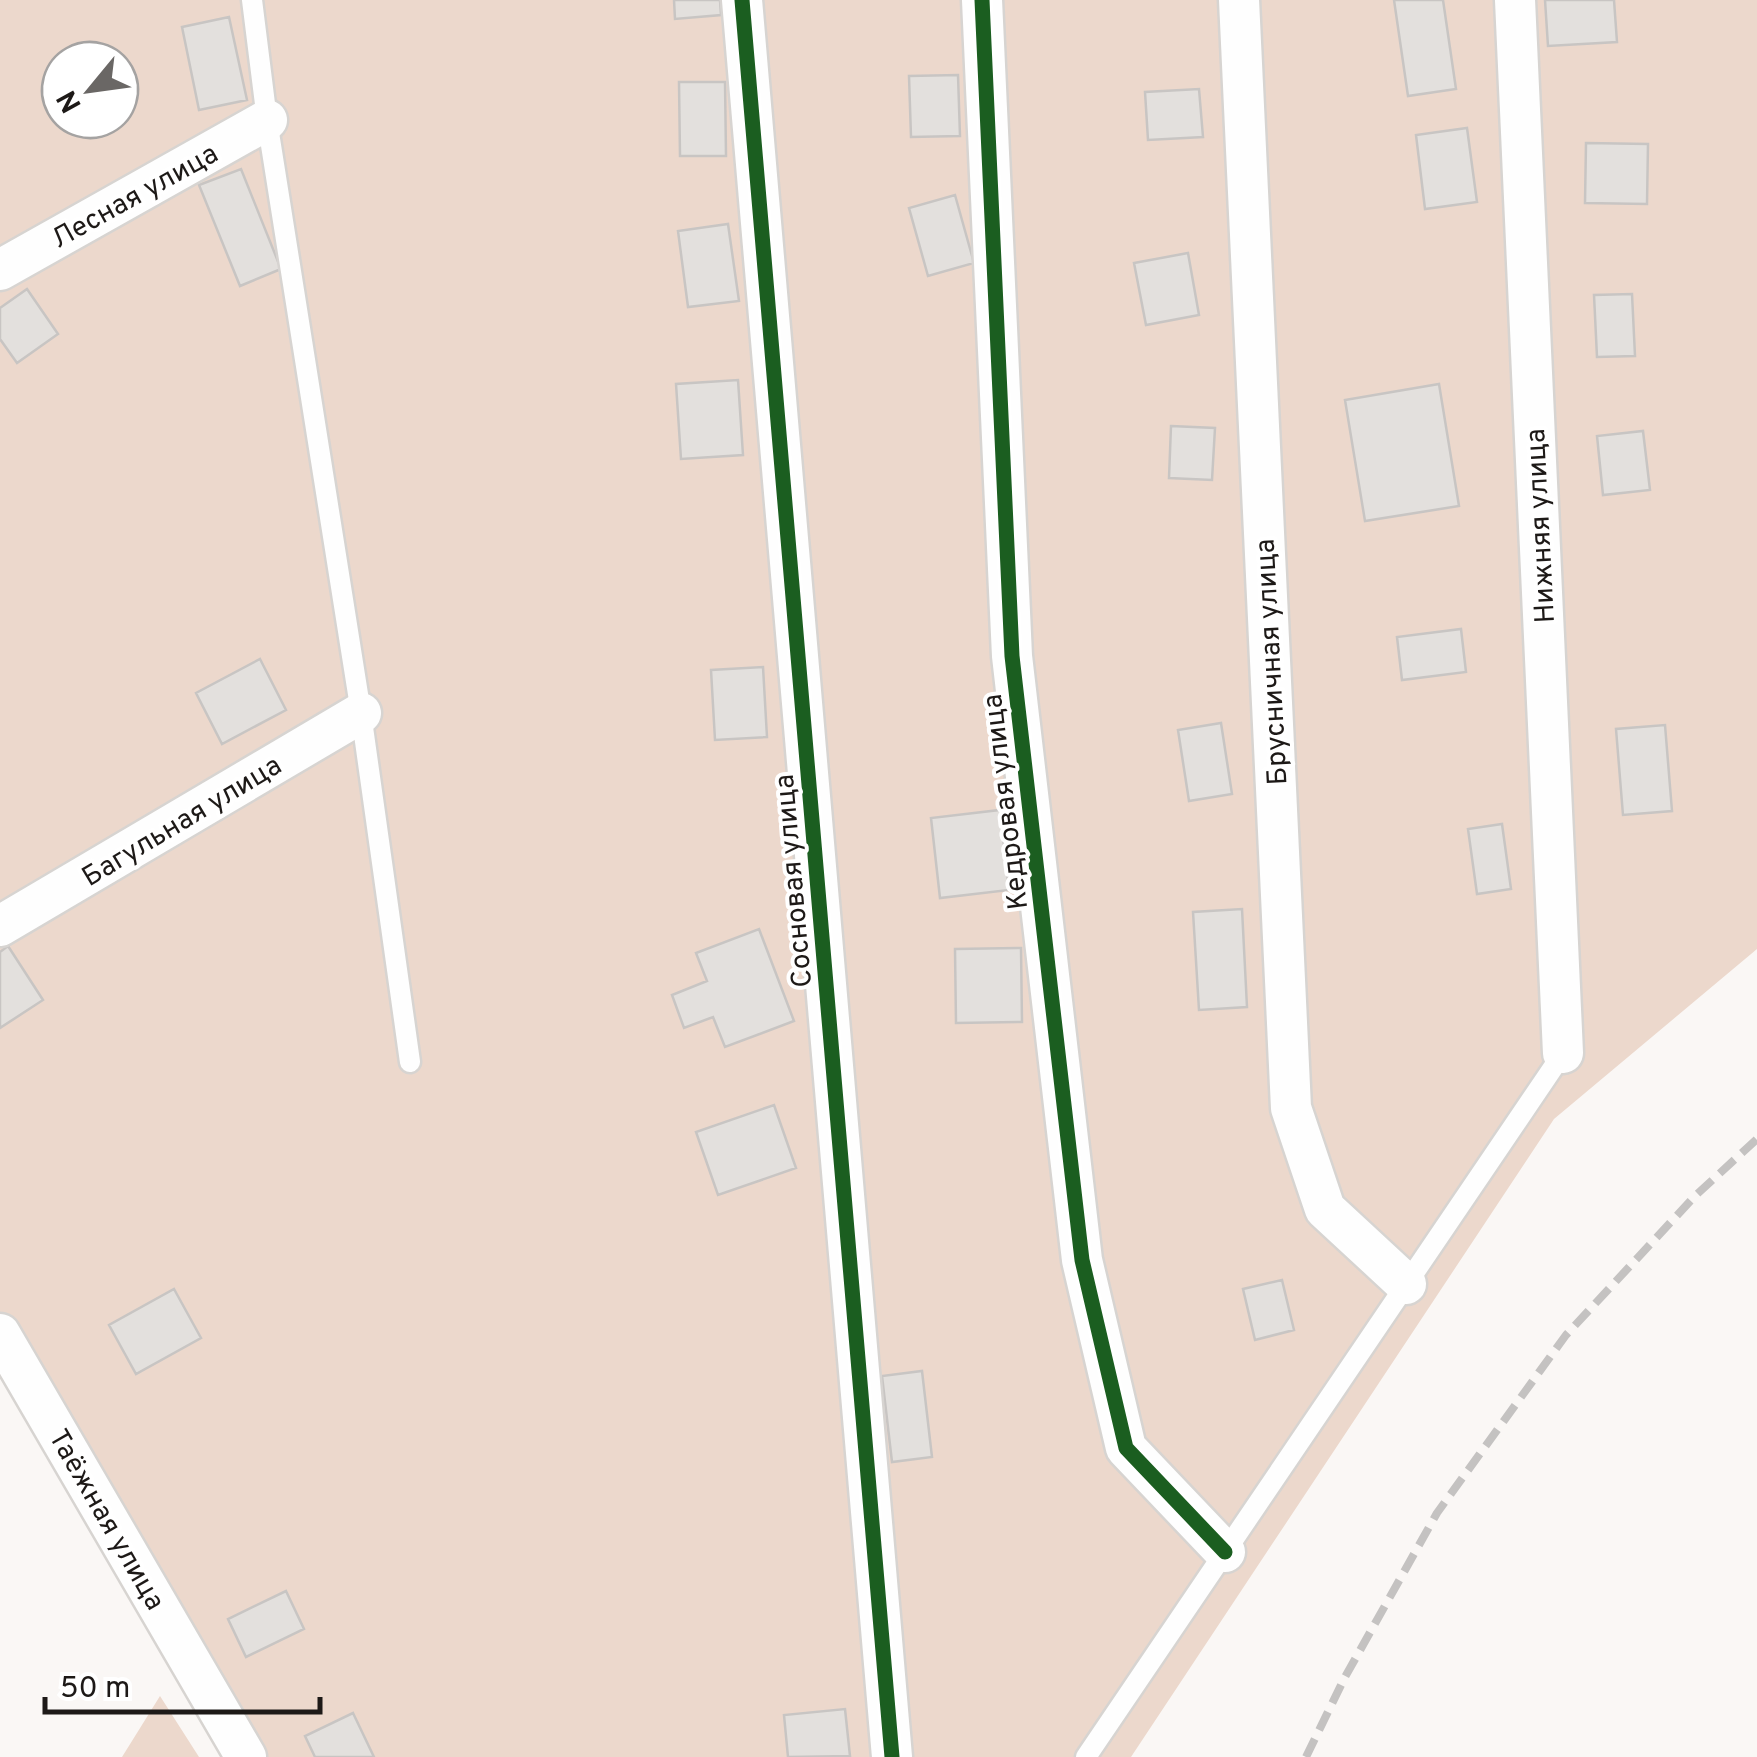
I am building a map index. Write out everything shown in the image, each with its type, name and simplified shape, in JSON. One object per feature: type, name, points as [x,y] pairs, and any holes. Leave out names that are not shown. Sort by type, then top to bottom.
[{"type":"street","name":"Сосновая улица","points":[[742,0],[892,1757]]},
{"type":"street","name":"Кедровая улица","points":[[982,0],[1012,656],[1082,1260],[1126,1448],[1225,1552]]},
{"type":"street","name":"Брусничная улица","points":[[1239,0],[1291,1108],[1326,1209],[1406,1284]]},
{"type":"street","name":"Нижняя улица","points":[[1515,0],[1563,1052]]},
{"type":"street","name":"Лесная улица","points":[[0,270],[267,120]]},
{"type":"street","name":"Багульная улица","points":[[0,926],[361,714]]},
{"type":"street","name":"Таёжная улица","points":[[0,1334],[246,1757]]},
{"type":"lane","points":[[252,0],[410,1062]]},
{"type":"lane","points":[[1086,1757],[1563,1052]]},
{"type":"shaded area","points":[[0,0],[1757,0],[1757,949],[1554,1119],[1131,1757],[250,1757],[0,1342]]},
{"type":"shaded area","points":[[160,1696],[199,1757],[122,1757]]},
{"type":"building","points":[[674,0],[720,0],[721,15],[675,19]]},
{"type":"building","points":[[1394,0],[1443,0],[1456,89],[1408,96]]},
{"type":"building","points":[[1545,0],[1614,0],[1617,42],[1548,46]]},
{"type":"building","points":[[229,17],[247,100],[199,110],[182,27]]},
{"type":"building","points":[[958,75],[960,136],[911,137],[909,76]]},
{"type":"building","points":[[679,82],[725,82],[726,156],[680,156]]},
{"type":"building","points":[[1199,89],[1203,137],[1148,140],[1145,92]]},
{"type":"building","points":[[1467,128],[1477,202],[1425,209],[1416,135]]},
{"type":"building","points":[[1586,143],[1648,144],[1647,204],[1585,203]]},
{"type":"building","points":[[241,169],[281,269],[240,286],[199,185]]},
{"type":"building","points":[[955,195],[974,263],[928,276],[909,208]]},
{"type":"building","points":[[728,224],[739,301],[688,307],[678,231]]},
{"type":"building","points":[[1188,253],[1199,315],[1146,325],[1134,263]]},
{"type":"building","points":[[27,289],[58,334],[17,363],[0,339],[0,308]]},
{"type":"building","points":[[1632,294],[1635,356],[1597,357],[1594,295]]},
{"type":"building","points":[[738,380],[743,455],[681,459],[676,384]]},
{"type":"building","points":[[1439,384],[1459,506],[1365,521],[1345,400]]},
{"type":"building","points":[[1171,426],[1215,428],[1212,480],[1169,478]]},
{"type":"building","points":[[1643,431],[1650,490],[1603,495],[1597,436]]},
{"type":"building","points":[[1461,629],[1466,672],[1402,680],[1397,637]]},
{"type":"building","points":[[260,659],[286,710],[222,744],[196,693]]},
{"type":"building","points":[[763,667],[767,737],[715,740],[711,670]]},
{"type":"building","points":[[1221,723],[1232,794],[1189,801],[1178,730]]},
{"type":"building","points":[[1665,725],[1672,811],[1623,815],[1616,729]]},
{"type":"building","points":[[1000,810],[1009,890],[940,898],[931,818]]},
{"type":"building","points":[[1502,824],[1511,889],[1477,894],[1468,829]]},
{"type":"building","points":[[1242,909],[1247,1007],[1199,1010],[1193,912]]},
{"type":"building","points":[[759,929],[794,1021],[725,1047],[713,1017],[684,1028],[672,995],[707,981],[696,953]]},
{"type":"building","points":[[8,946],[43,1000],[0,1028],[0,952]]},
{"type":"building","points":[[1021,948],[1022,1022],[956,1023],[955,949]]},
{"type":"building","points":[[774,1105],[796,1168],[718,1195],[696,1132]]},
{"type":"building","points":[[1282,1280],[1294,1330],[1255,1340],[1243,1289]]},
{"type":"building","points":[[174,1289],[201,1338],[136,1374],[109,1325]]},
{"type":"building","points":[[922,1371],[932,1457],[892,1462],[882,1376]]},
{"type":"building","points":[[286,1591],[304,1629],[246,1657],[228,1619]]},
{"type":"building","points":[[845,1709],[850,1756],[788,1757],[784,1715]]},
{"type":"building","points":[[353,1713],[374,1757],[315,1757],[305,1736]]},
{"type":"railway","points":[[1306,1757],[1345,1677],[1437,1513],[1566,1335],[1695,1196],[1757,1139]]},
{"type":"cycle path","points":[[742,0],[892,1757]]},
{"type":"cycle path","points":[[982,0],[1012,656],[1082,1260],[1126,1448],[1225,1552]]}]
